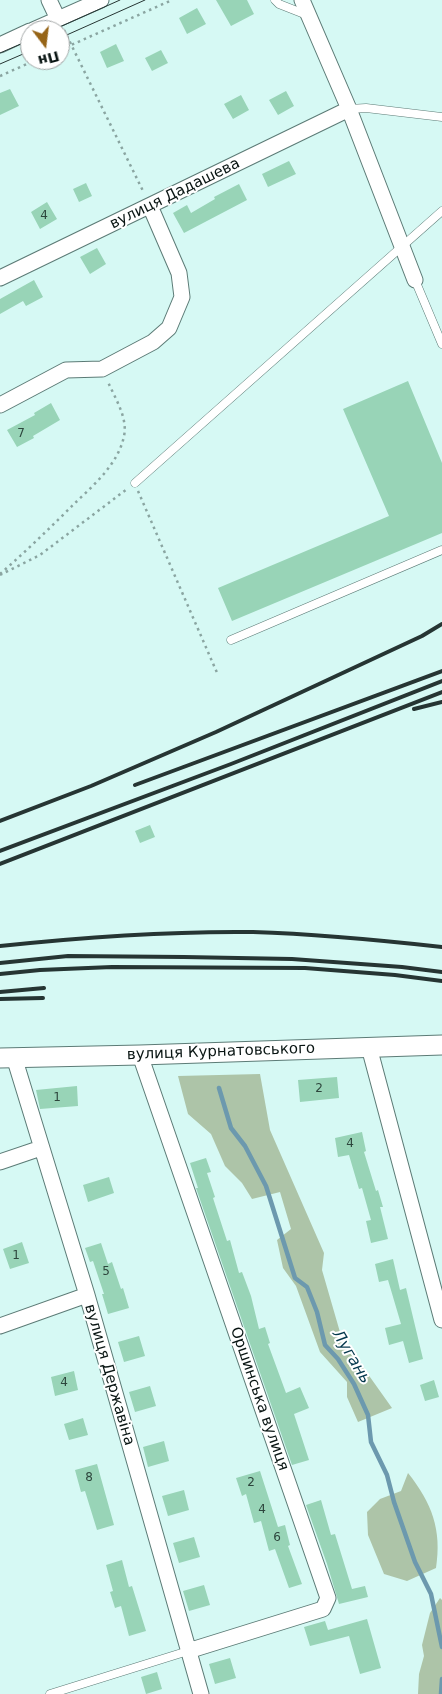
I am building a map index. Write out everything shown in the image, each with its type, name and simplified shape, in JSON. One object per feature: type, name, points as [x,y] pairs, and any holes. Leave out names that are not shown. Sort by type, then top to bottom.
[{"type":"street","points":[[49,0],[58,19],[101,0]]},
{"type":"street","points":[[302,0],[349,109],[415,280]]},
{"type":"street","points":[[0,45],[20,36]]},
{"type":"street","name":"вулиця Дадашева","points":[[0,278],[349,109]]},
{"type":"street","points":[[0,405],[66,370],[102,369],[153,342],[169,328],[177,313],[182,297],[179,273],[150,206]]},
{"type":"street","name":"вулиця Курнатовського","points":[[7,1058],[442,1045]]},
{"type":"street","points":[[369,1047],[442,1320]]},
{"type":"street","name":"Оршинська вулиця","points":[[140,1055],[328,1598],[323,1609],[188,1651]]},
{"type":"street","name":"вулиця Державіна","points":[[7,1058],[41,1148],[87,1295],[201,1694]]},
{"type":"street","points":[[0,1162],[41,1148]]},
{"type":"street","points":[[0,1326],[87,1295]]},
{"type":"lane","points":[[276,0],[279,4],[309,16]]},
{"type":"lane","points":[[349,109],[366,108],[442,117]]},
{"type":"lane","points":[[135,483],[442,211]]},
{"type":"lane","points":[[415,280],[442,344]]},
{"type":"lane","points":[[231,640],[442,550]]},
{"type":"lane","points":[[50,1694],[188,1651]]},
{"type":"path","points":[[72,44],[172,0]]},
{"type":"path","points":[[58,19],[72,44],[150,206]]},
{"type":"path","points":[[0,76],[20,67]]},
{"type":"path","points":[[0,575],[103,475],[118,450],[124,436],[124,422],[102,369]]},
{"type":"path","points":[[0,575],[40,555],[135,483],[218,675]]},
{"type":"green space","points":[[260,1074],[270,1130],[324,1253],[322,1270],[344,1346],[365,1370],[392,1408],[358,1422],[347,1397],[347,1382],[320,1352],[296,1286],[283,1268],[277,1240],[291,1229],[280,1192],[252,1199],[242,1183],[225,1166],[211,1134],[188,1114],[178,1076]]},
{"type":"green space","points":[[408,1473],[429,1506],[436,1529],[438,1554],[436,1568],[407,1581],[384,1574],[368,1535],[367,1512],[380,1499],[401,1491]]},
{"type":"green space","points":[[440,1598],[442,1600],[442,1694],[418,1694],[419,1674],[424,1656],[422,1645],[430,1613]]},
{"type":"building","points":[[216,0],[247,0],[254,14],[231,26]]},
{"type":"building","points":[[197,8],[206,24],[187,34],[179,18]]},
{"type":"building","points":[[116,44],[124,61],[107,68],[100,52]]},
{"type":"building","points":[[161,50],[168,63],[152,71],[145,58]]},
{"type":"building","points":[[10,89],[19,106],[0,115],[0,93]]},
{"type":"building","points":[[286,91],[294,106],[278,115],[269,100]]},
{"type":"building","points":[[241,95],[249,110],[233,119],[224,104]]},
{"type":"building","points":[[289,161],[296,174],[268,187],[262,174]]},
{"type":"building","points":[[86,183],[92,196],[79,202],[73,189]]},
{"type":"building","points":[[239,184],[247,200],[184,233],[173,213],[187,205],[191,213],[215,199],[214,197]]},
{"type":"building","points":[[47,202],[57,219],[40,229],[31,212]]},
{"type":"building","points":[[97,248],[106,264],[90,274],[80,257]]},
{"type":"building","points":[[34,280],[43,297],[26,306],[23,301],[0,314],[0,299]]},
{"type":"building","points":[[408,381],[442,463],[442,533],[232,621],[218,588],[389,516],[343,409]]},
{"type":"building","points":[[51,403],[60,420],[17,447],[7,430],[35,415],[34,413]]},
{"type":"building","points":[[150,825],[155,837],[140,843],[135,831]]},
{"type":"building","points":[[337,1077],[339,1098],[300,1102],[298,1080]]},
{"type":"building","points":[[77,1086],[78,1106],[40,1109],[36,1090]]},
{"type":"building","points":[[362,1132],[366,1151],[364,1152],[383,1207],[380,1207],[388,1239],[371,1243],[366,1221],[371,1220],[362,1188],[359,1189],[349,1155],[338,1157],[335,1138]]},
{"type":"building","points":[[206,1158],[211,1172],[207,1173],[215,1197],[213,1198],[227,1241],[230,1240],[239,1273],[242,1272],[251,1296],[259,1329],[265,1327],[270,1343],[268,1344],[286,1393],[300,1387],[309,1408],[294,1414],[309,1460],[292,1465],[196,1188],[198,1188],[190,1163]]},
{"type":"building","points":[[109,1177],[114,1193],[88,1202],[83,1185]]},
{"type":"building","points":[[22,1242],[29,1263],[10,1269],[3,1249]]},
{"type":"building","points":[[101,1243],[108,1264],[112,1262],[129,1308],[108,1314],[102,1294],[104,1294],[93,1261],[90,1262],[85,1248]]},
{"type":"building","points":[[393,1259],[400,1290],[406,1288],[423,1359],[409,1363],[403,1341],[389,1345],[385,1328],[401,1324],[388,1280],[379,1282],[375,1264]]},
{"type":"building","points":[[139,1336],[145,1356],[124,1362],[118,1342]]},
{"type":"building","points":[[74,1371],[78,1390],[55,1396],[51,1377]]},
{"type":"building","points":[[434,1380],[439,1397],[425,1401],[420,1385]]},
{"type":"building","points":[[150,1386],[156,1406],[135,1412],[129,1392]]},
{"type":"building","points":[[83,1418],[88,1435],[69,1440],[64,1424]]},
{"type":"building","points":[[164,1441],[169,1461],[148,1467],[143,1447]]},
{"type":"building","points":[[97,1464],[114,1525],[97,1530],[85,1491],[81,1492],[75,1470]]},
{"type":"building","points":[[260,1471],[278,1527],[285,1525],[290,1545],[288,1546],[302,1584],[289,1588],[275,1549],[269,1551],[261,1521],[254,1523],[246,1494],[242,1496],[236,1478]]},
{"type":"building","points":[[184,1490],[189,1510],[168,1516],[162,1496]]},
{"type":"building","points":[[321,1500],[331,1535],[335,1534],[352,1589],[365,1586],[368,1597],[339,1604],[306,1505]]},
{"type":"building","points":[[194,1537],[200,1557],[179,1563],[173,1543]]},
{"type":"building","points":[[122,1560],[129,1587],[132,1586],[146,1631],[129,1636],[121,1606],[115,1608],[110,1592],[113,1591],[106,1565]]},
{"type":"building","points":[[204,1585],[210,1605],[189,1611],[183,1591]]},
{"type":"building","points":[[367,1619],[381,1668],[360,1674],[349,1636],[310,1646],[304,1627],[325,1621],[328,1630]]},
{"type":"building","points":[[230,1658],[236,1678],[215,1684],[209,1664]]},
{"type":"building","points":[[157,1672],[162,1689],[146,1694],[141,1677]]},
{"type":"waterway","name":"Лугань","points":[[219,1088],[231,1128],[245,1146],[266,1186],[295,1278],[307,1287],[317,1312],[325,1345],[338,1359],[354,1384],[368,1415],[371,1442],[387,1475],[394,1502],[415,1562],[431,1594],[442,1647]]},
{"type":"waterway","name":"Лугань","points":[[441,1694],[442,1679]]},
{"type":"tram line","points":[[70,22],[120,0]]},
{"type":"tram line","points":[[70,34],[145,0]]},
{"type":"tram line","points":[[0,53],[20,44]]},
{"type":"tram line","points":[[0,64],[20,55]]},
{"type":"railway","points":[[0,821],[91,786],[216,732],[422,636],[442,624]]},
{"type":"railway","points":[[135,785],[442,671]]},
{"type":"railway","points":[[0,851],[231,764],[442,681]]},
{"type":"railway","points":[[0,864],[442,692]]},
{"type":"railway","points":[[414,709],[442,702]]},
{"type":"railway","points":[[0,946],[126,935],[253,932],[300,934],[442,947]]},
{"type":"railway","points":[[0,963],[68,956],[292,959],[402,967],[442,972]]},
{"type":"railway","points":[[0,974],[112,967],[305,968],[395,975],[442,981]]},
{"type":"railway","points":[[0,992],[44,988]]},
{"type":"railway","points":[[0,999],[43,998]]}]
